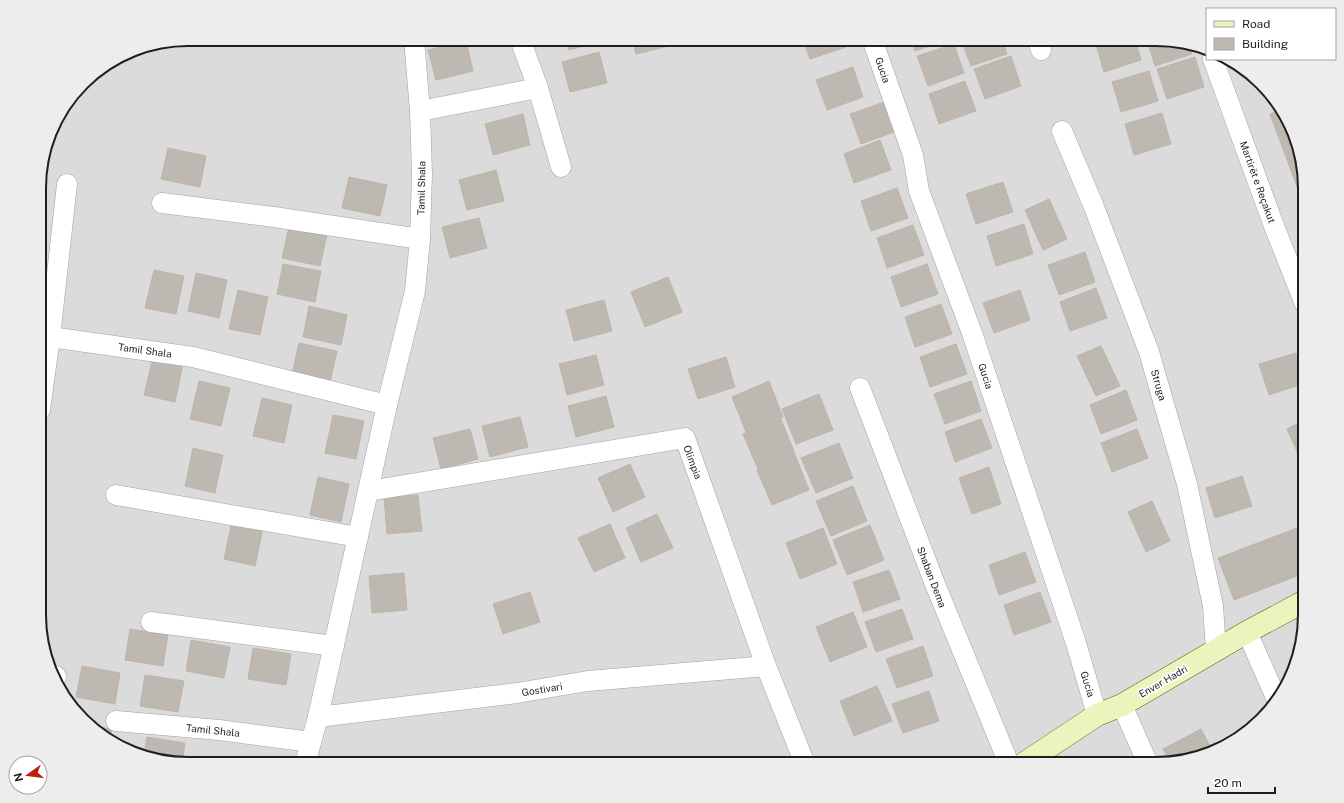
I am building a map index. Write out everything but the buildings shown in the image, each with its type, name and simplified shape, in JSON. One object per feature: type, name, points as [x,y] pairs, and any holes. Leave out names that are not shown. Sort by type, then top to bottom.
[{"type":"street","name":"Tamil Shala","points":[[307,757],[318,718],[387,405],[415,291],[420,238],[422,174],[420,111],[415,46]]},
{"type":"street","points":[[523,46],[538,88],[561,167]]},
{"type":"street","name":"Gucia","points":[[874,46],[912,155],[919,191],[972,333],[1076,643],[1097,715]]},
{"type":"street","name":"Martirët e Reçakut","points":[[1213,60],[1298,286]]},
{"type":"street","points":[[420,111],[538,88]]},
{"type":"street","name":"Struga","points":[[1062,131],[1094,207],[1149,352],[1187,484],[1213,606],[1216,650]]},
{"type":"street","points":[[46,366],[67,184]]},
{"type":"street","points":[[162,203],[420,238]]},
{"type":"street","name":"Tamil Shala","points":[[50,337],[193,357],[387,405]]},
{"type":"street","name":"Shaban Dema","points":[[860,388],[935,584],[1006,757]]},
{"type":"street","name":"Olimpia","points":[[369,491],[685,438],[766,666],[802,757]]},
{"type":"street","points":[[116,495],[358,537]]},
{"type":"street","name":"Enver Hadri","points":[[1034,757],[1097,715],[1122,705],[1247,632],[1298,605]]},
{"type":"street","points":[[151,622],[334,646]]},
{"type":"street","points":[[1247,632],[1274,694]]},
{"type":"street","name":"Gostivari","points":[[318,718],[517,693],[588,681],[766,666]]},
{"type":"street","points":[[1122,705],[1145,757]]},
{"type":"street","name":"Tamil Shala","points":[[116,721],[219,730],[311,742]]},
{"type":"shaded area","points":[[1165,46],[1193,51],[1206,56],[1206,60],[1217,60],[1227,65],[1250,81],[1263,94],[1279,117],[1293,151],[1298,179],[1298,624],[1293,652],[1279,686],[1263,709],[1250,722],[1227,738],[1193,752],[1165,757],[179,757],[151,752],[117,738],[94,722],[81,709],[70,694],[57,669],[51,652],[47,633],[46,179],[51,151],[57,134],[65,117],[81,94],[94,81],[117,65],[142,54],[170,47]]}]
